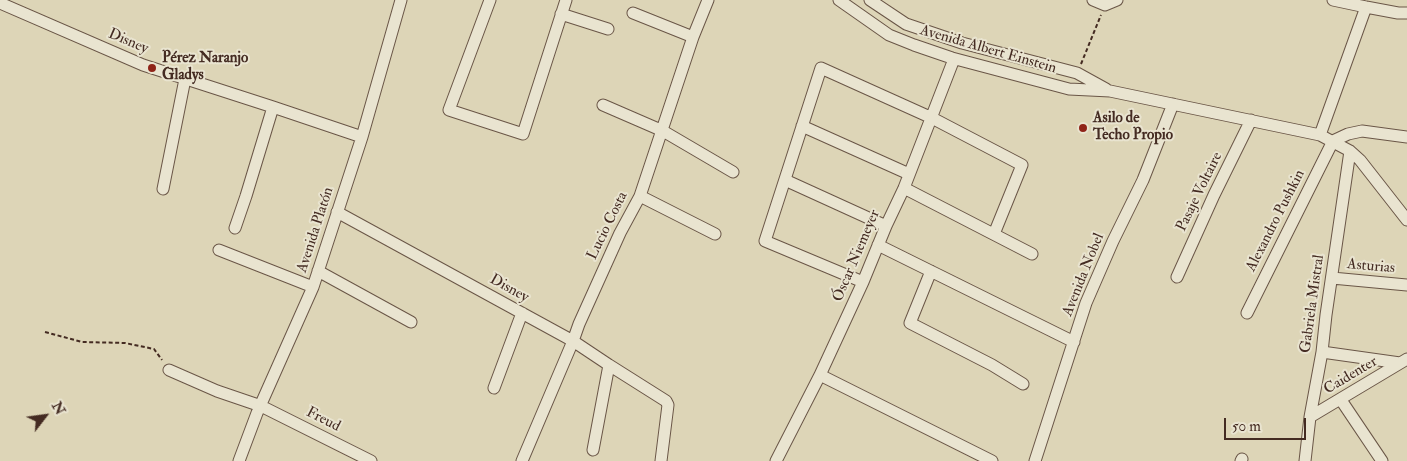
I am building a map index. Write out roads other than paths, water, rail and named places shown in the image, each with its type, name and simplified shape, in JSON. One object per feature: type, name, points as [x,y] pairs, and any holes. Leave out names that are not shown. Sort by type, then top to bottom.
[{"type":"street","name":"Avenida Platón","points":[[239,461],[257,413],[313,287],[362,137],[401,0]]},
{"type":"street","points":[[490,0],[449,110],[523,134],[566,0]]},
{"type":"street","name":"Lucio Costa","points":[[522,461],[579,324],[620,233],[640,196],[693,37],[708,0]]},
{"type":"street","name":"Avenida Albert Einstein","points":[[839,0],[889,34],[954,59],[1069,89],[1110,91],[1320,135],[1350,151],[1360,160],[1407,220]]},
{"type":"street","name":"Avenida Albert Einstein","points":[[870,0],[906,24],[927,32],[1077,73],[1110,91]]},
{"type":"street","points":[[1093,0],[1105,4],[1117,0]]},
{"type":"street","points":[[1333,0],[1398,13],[1407,13]]},
{"type":"street","name":"Disney","points":[[0,3],[143,66],[362,137]]},
{"type":"street","points":[[1320,135],[1366,7]]},
{"type":"street","points":[[633,13],[693,37]]},
{"type":"street","points":[[561,14],[608,29]]},
{"type":"street","name":"Óscar Niemeyer","points":[[776,461],[820,375],[863,282],[904,188],[954,59]]},
{"type":"street","points":[[863,282],[765,241],[821,68],[932,118],[1022,165],[994,234]]},
{"type":"street","points":[[163,190],[185,79]]},
{"type":"street","name":"Avenida Nobel","points":[[1035,461],[1086,302],[1143,180],[1173,104]]},
{"type":"street","points":[[603,105],[663,131],[733,172]]},
{"type":"street","points":[[235,228],[273,107]]},
{"type":"street","name":"Pasaje Voltaire","points":[[1177,277],[1251,120]]},
{"type":"street","points":[[802,126],[909,174]]},
{"type":"street","points":[[1333,141],[1348,134],[1362,131],[1405,139]]},
{"type":"street","name":"Alexandro Pushkin","points":[[1247,313],[1333,141]]},
{"type":"street","name":"Gabriela Mistral","points":[[1305,461],[1350,151]]},
{"type":"street","points":[[785,180],[886,226]]},
{"type":"street","points":[[904,188],[1032,254]]},
{"type":"street","points":[[640,196],[715,234]]},
{"type":"street","name":"Disney","points":[[337,212],[573,341],[666,401],[668,405],[661,461]]},
{"type":"street","points":[[878,245],[1074,342]]},
{"type":"street","points":[[219,250],[313,287]]},
{"type":"street","points":[[318,271],[411,322]]},
{"type":"street","points":[[931,271],[910,323],[1023,384]]},
{"type":"street","name":"Asturias","points":[[1332,278],[1407,284]]},
{"type":"street","points":[[494,388],[522,314]]},
{"type":"street","points":[[1322,352],[1404,361]]},
{"type":"street","name":"Caidenter","points":[[1310,417],[1404,361]]},
{"type":"street","points":[[593,450],[609,365]]},
{"type":"street","name":"Freud","points":[[170,370],[217,392],[261,406],[371,461]]},
{"type":"street","points":[[820,375],[992,461]]},
{"type":"street","points":[[1341,400],[1382,461]]},
{"type":"place","name":"Pérez Naranjo Gladys","points":[[152,68]]},
{"type":"place","name":"Asilo de Techo Propio","points":[[1083,128]]}]
